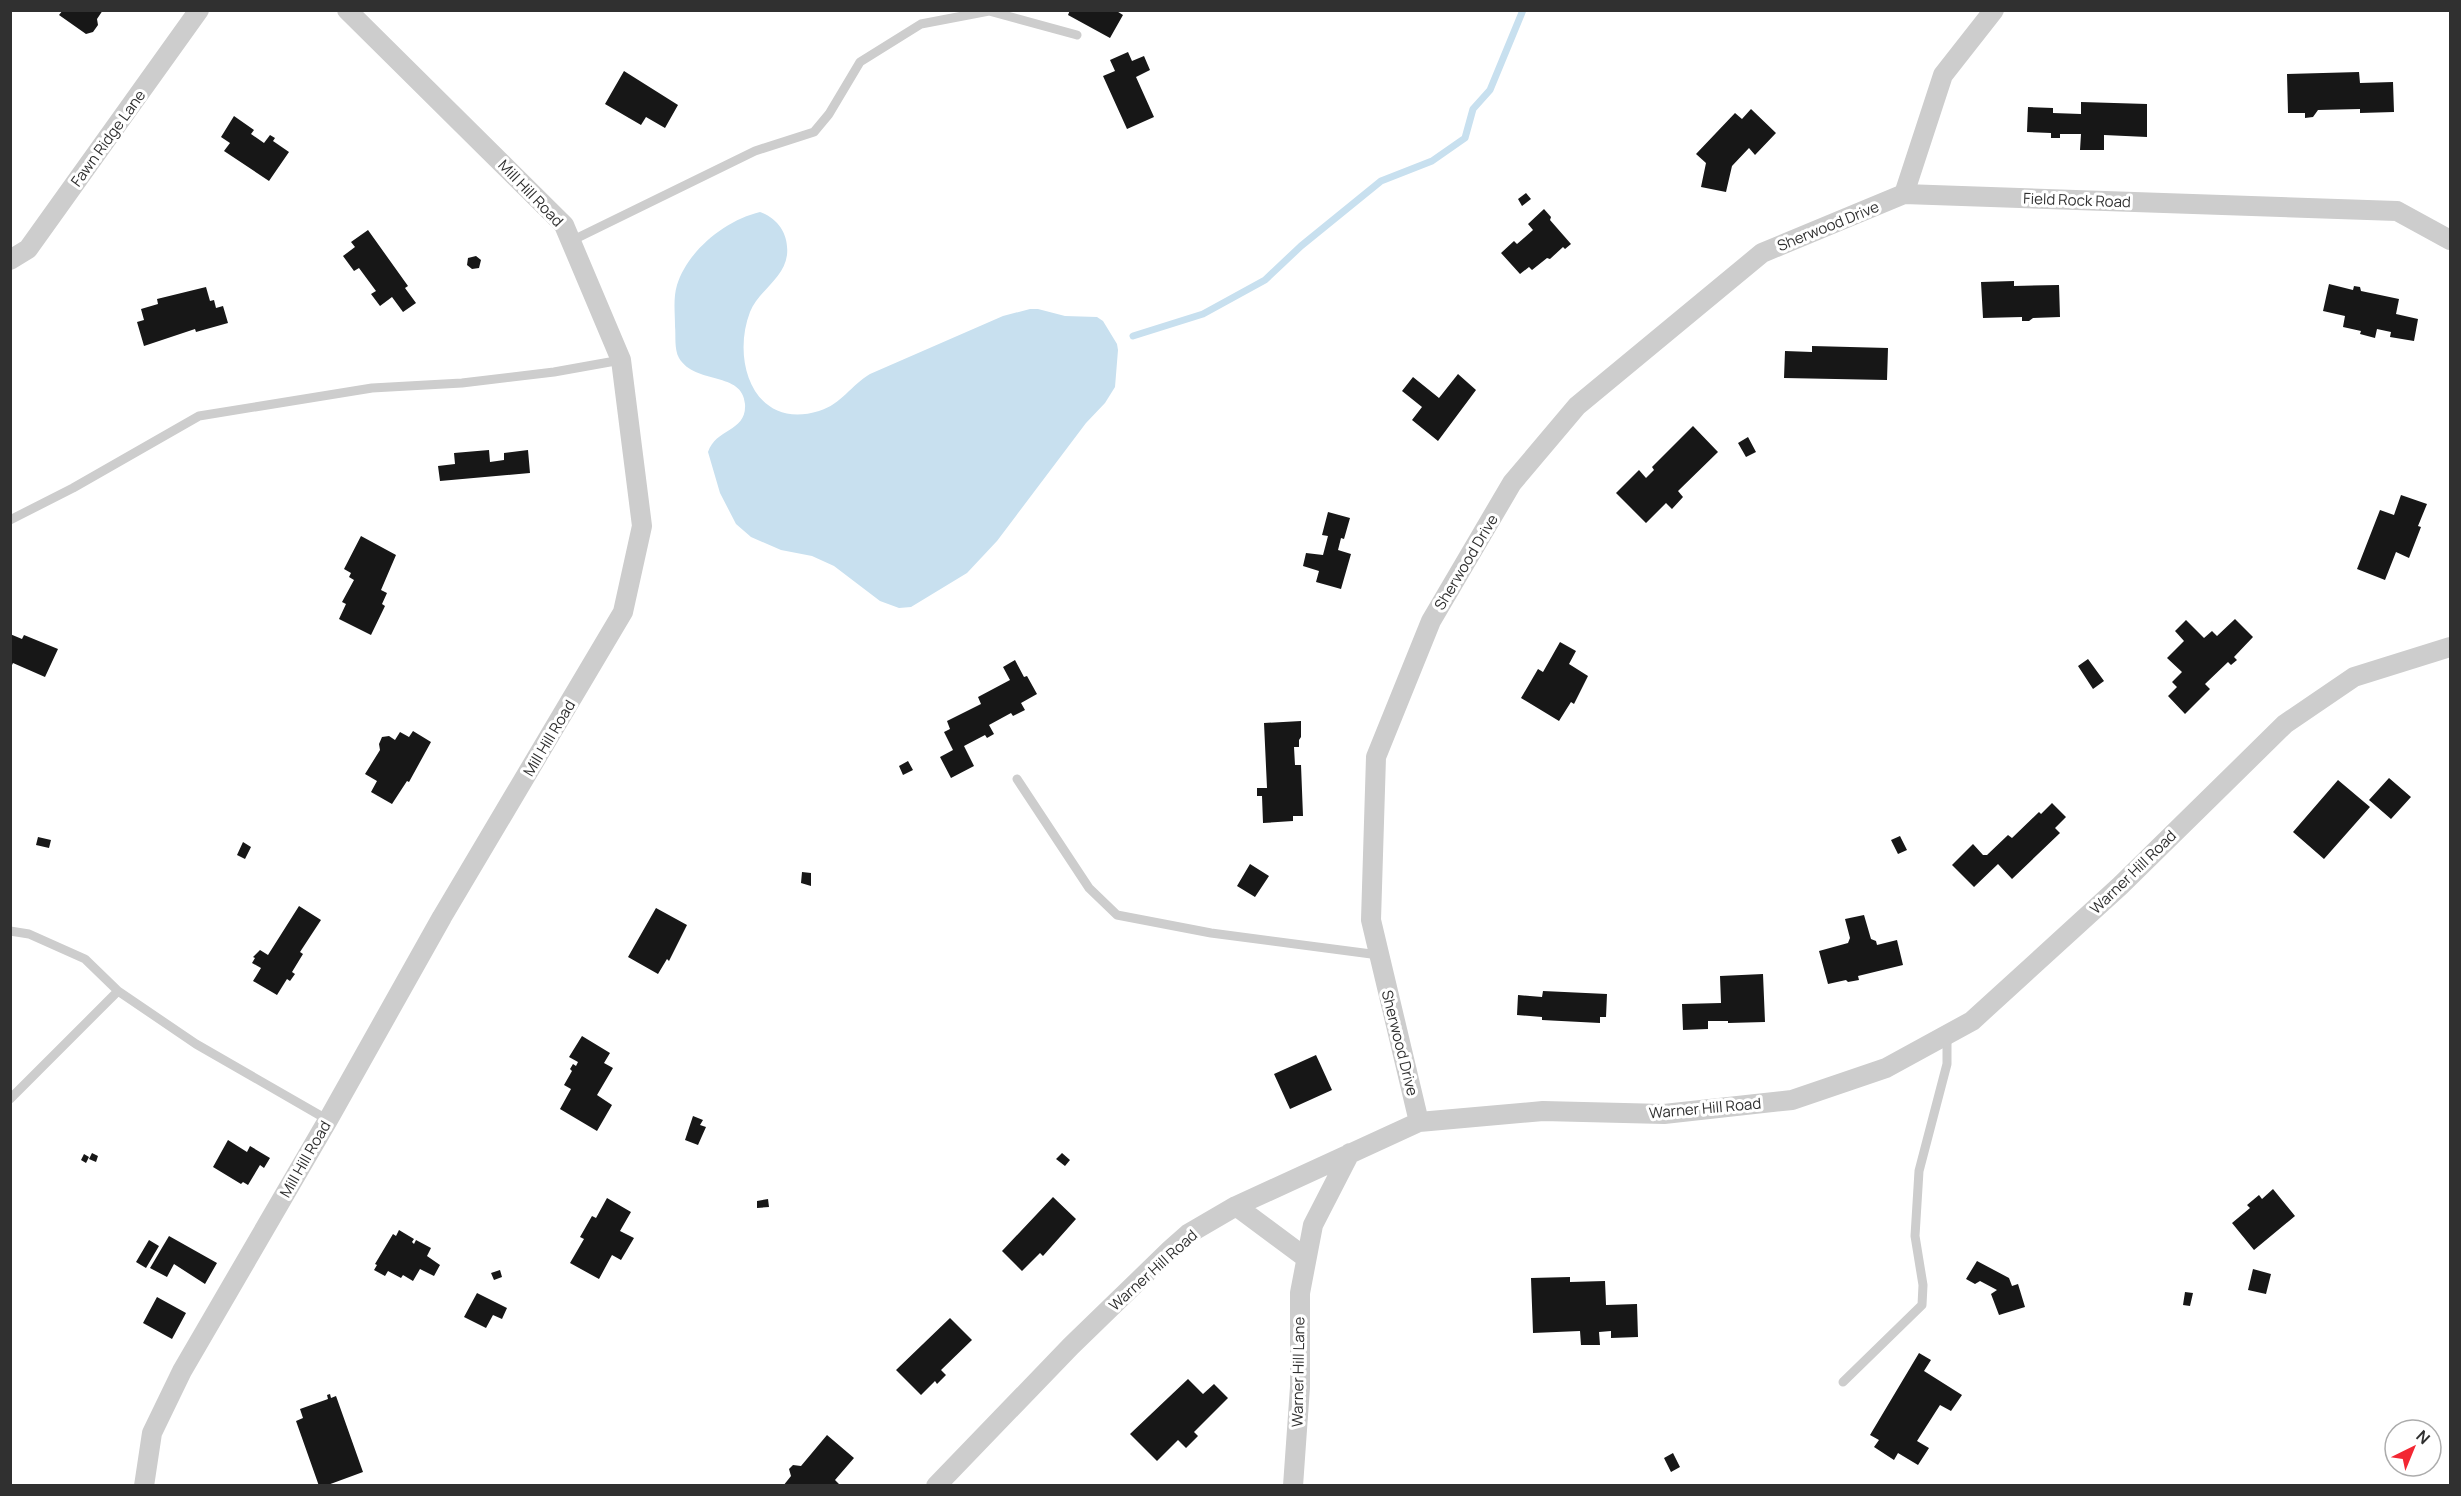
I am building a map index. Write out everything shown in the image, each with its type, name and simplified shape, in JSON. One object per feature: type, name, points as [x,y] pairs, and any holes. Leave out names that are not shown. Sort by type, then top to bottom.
[{"type":"street","name":"Fawn Ridge Lane","points":[[10,260],[28,249],[199,10]]},
{"type":"street","name":"Mill Hill Road","points":[[144,1485],[152,1433],[182,1371],[328,1120],[442,917],[623,612],[642,526],[621,360],[564,225],[347,10]]},
{"type":"street","points":[[1904,194],[1943,75],[1994,10]]},
{"type":"street","name":"Field Rock Road","points":[[1904,194],[2397,211],[2451,240]]},
{"type":"street","name":"Sherwood Drive","points":[[1419,1122],[1371,920],[1376,757],[1431,621],[1512,483],[1576,406],[1762,253],[1904,194]]},
{"type":"street","name":"Warner Hill Road","points":[[936,1485],[1071,1346],[1171,1249],[1188,1234],[1236,1206],[1419,1122],[1543,1111],[1664,1114],[1792,1100],[1886,1068],[1972,1021],[2085,918],[2285,724],[2354,677],[2451,647]]},
{"type":"street","name":"Warner Hill Lane","points":[[1293,1485],[1300,1387],[1300,1293],[1306,1258],[1313,1225],[1350,1153]]},
{"type":"street","points":[[1236,1206],[1306,1258]]},
{"type":"lane","points":[[571,241],[755,151],[814,132],[829,114],[860,62],[921,24],[989,11],[1077,35]]},
{"type":"lane","points":[[10,520],[73,489],[199,416],[372,388],[462,383],[554,372],[621,360]]},
{"type":"lane","points":[[1017,779],[1089,888],[1117,915],[1211,933],[1379,956]]},
{"type":"lane","points":[[10,931],[29,934],[84,959],[118,991],[196,1044],[328,1120]]},
{"type":"lane","points":[[10,1099],[118,991]]},
{"type":"lane","points":[[1843,1382],[1922,1305],[1923,1285],[1915,1236],[1919,1171],[1947,1064],[1947,1035]]},
{"type":"water","points":[[760,212],[773,219],[781,229],[786,241],[787,255],[781,271],[750,312],[745,331],[744,351],[746,370],[753,387],[764,401],[778,411],[797,414],[827,408],[870,374],[1003,316],[1030,309],[1065,316],[1097,317],[1103,321],[1117,344],[1115,387],[997,541],[967,573],[911,607],[899,608],[880,601],[834,566],[812,556],[781,550],[751,537],[736,524],[720,493],[708,452],[717,438],[741,420],[745,404],[742,394],[736,387],[696,372],[679,358],[676,351],[675,295],[682,272],[710,238],[734,222]]},
{"type":"building","points":[[63,10],[103,10],[97,19],[98,25],[93,32],[86,34],[59,15]]},
{"type":"building","points":[[1070,10],[1115,10],[1123,15],[1110,38],[1068,15]]},
{"type":"building","points":[[1128,52],[1132,61],[1144,56],[1150,70],[1136,77],[1154,117],[1127,129],[1103,76],[1115,71],[1110,60]]},
{"type":"building","points":[[624,71],[678,105],[665,128],[646,117],[641,125],[605,104]]},
{"type":"building","points":[[2359,72],[2360,83],[2393,82],[2394,112],[2360,113],[2360,109],[2318,110],[2313,117],[2305,118],[2305,113],[2288,113],[2287,74]]},
{"type":"building","points":[[2081,102],[2147,104],[2147,137],[2104,135],[2104,150],[2080,150],[2081,134],[2060,134],[2060,138],[2051,138],[2051,133],[2027,132],[2028,107],[2053,108],[2053,113],[2081,114]]},
{"type":"building","points":[[1751,109],[1776,133],[1755,155],[1749,148],[1732,166],[1726,192],[1701,187],[1706,163],[1696,154],[1735,113],[1742,119]]},
{"type":"building","points":[[234,116],[254,130],[251,134],[264,143],[270,135],[275,138],[273,141],[289,152],[269,181],[224,151],[230,143],[221,137]]},
{"type":"building","points":[[1526,193],[1531,199],[1522,206],[1518,199]]},
{"type":"building","points":[[1544,209],[1551,217],[1550,220],[1571,244],[1565,249],[1563,247],[1550,259],[1547,258],[1532,270],[1529,267],[1520,274],[1501,253],[1514,241],[1517,244],[1533,230],[1528,224]]},
{"type":"building","points":[[368,230],[408,286],[405,288],[416,303],[403,312],[392,297],[380,306],[371,294],[376,291],[359,268],[354,271],[343,256],[355,247],[351,242]]},
{"type":"building","points":[[476,256],[481,260],[479,268],[472,269],[467,265],[468,258]]},
{"type":"building","points":[[2014,281],[2014,286],[2059,285],[2060,317],[2033,318],[2029,321],[2022,321],[2022,317],[1983,318],[1981,282]]},
{"type":"building","points":[[2329,284],[2353,290],[2354,286],[2360,287],[2361,291],[2399,299],[2396,314],[2418,319],[2414,341],[2390,337],[2391,332],[2377,329],[2375,338],[2360,334],[2361,331],[2343,327],[2345,316],[2323,311]]},
{"type":"building","points":[[206,287],[210,301],[214,300],[216,308],[223,306],[228,323],[196,332],[195,329],[144,346],[137,322],[144,320],[141,309],[158,304],[157,299]]},
{"type":"building","points":[[1812,346],[1888,348],[1887,380],[1784,378],[1785,351],[1812,352]]},
{"type":"building","points":[[1458,374],[1476,390],[1438,441],[1412,420],[1422,407],[1402,391],[1413,377],[1439,398]]},
{"type":"building","points":[[1693,426],[1718,452],[1678,491],[1683,497],[1672,509],[1666,503],[1646,523],[1616,493],[1639,470],[1646,478],[1654,470],[1652,467]]},
{"type":"building","points":[[1748,437],[1756,452],[1746,457],[1738,443]]},
{"type":"building","points":[[489,450],[490,462],[504,460],[504,453],[528,450],[530,473],[440,481],[438,466],[455,464],[454,453]]},
{"type":"building","points":[[2401,495],[2427,504],[2409,558],[2396,552],[2385,580],[2357,569],[2380,510],[2394,515]]},
{"type":"building","points":[[1328,512],[1350,518],[1338,550],[1351,554],[1341,589],[1316,582],[1319,571],[1303,566],[1306,553],[1323,555],[1328,536],[1322,535]]},
{"type":"building","points":[[361,536],[396,555],[381,590],[387,593],[382,604],[385,606],[371,635],[339,619],[346,604],[342,602],[354,580],[349,577],[351,573],[344,569]]},
{"type":"building","points":[[2235,619],[2253,637],[2234,657],[2237,660],[2231,665],[2228,662],[2205,684],[2210,689],[2185,714],[2168,696],[2177,687],[2172,682],[2182,672],[2167,658],[2184,641],[2175,631],[2186,620],[2204,638],[2212,631],[2217,636]]},
{"type":"building","points":[[10,634],[22,639],[24,635],[58,649],[45,677],[13,663],[10,669]]},
{"type":"building","points":[[1560,642],[1576,651],[1569,664],[1588,676],[1574,704],[1571,702],[1559,721],[1521,698],[1538,669],[1543,672]]},
{"type":"building","points":[[2088,659],[2104,681],[2093,689],[2078,666]]},
{"type":"building","points":[[1015,660],[1037,694],[1021,703],[1025,710],[1013,716],[1011,713],[989,725],[994,734],[987,738],[985,735],[964,746],[974,766],[951,778],[940,757],[953,750],[944,732],[950,729],[947,721],[981,704],[978,697],[1010,680],[1003,667]]},
{"type":"building","points":[[1301,721],[1299,747],[1294,747],[1295,765],[1301,765],[1303,816],[1293,816],[1293,821],[1263,823],[1262,796],[1257,796],[1257,788],[1267,788],[1264,723]]},
{"type":"building","points":[[413,731],[431,742],[409,782],[407,781],[392,804],[371,792],[377,781],[365,774],[380,750],[379,744],[382,737],[389,736],[395,740],[400,732],[409,737]]},
{"type":"building","points":[[908,761],[913,770],[903,775],[899,766]]},
{"type":"building","points":[[2389,778],[2411,797],[2391,819],[2369,800]]},
{"type":"building","points":[[2338,780],[2370,807],[2324,859],[2293,832]]},
{"type":"building","points":[[2052,803],[2066,817],[2055,828],[2060,833],[2012,879],[1998,864],[1974,887],[1952,865],[1973,844],[1983,855],[1987,855],[2008,835],[2012,838]]},
{"type":"building","points":[[1900,836],[1907,850],[1898,854],[1891,840]]},
{"type":"building","points":[[38,837],[51,840],[49,848],[36,845]]},
{"type":"building","points":[[243,842],[251,847],[245,859],[237,855]]},
{"type":"building","points":[[1250,864],[1269,876],[1255,897],[1237,886]]},
{"type":"building","points":[[802,872],[811,873],[811,886],[801,883]]},
{"type":"building","points":[[299,906],[321,920],[300,952],[303,954],[292,972],[295,974],[290,981],[287,979],[277,995],[253,981],[261,968],[252,963],[255,958],[253,957],[260,950],[268,955]]},
{"type":"building","points":[[656,908],[687,925],[669,961],[667,959],[658,974],[628,957]]},
{"type":"building","points":[[1864,915],[1871,939],[1876,941],[1877,945],[1897,940],[1903,965],[1858,976],[1859,980],[1828,984],[1819,951],[1848,943],[1850,938],[1845,919]]},
{"type":"building","points":[[1763,974],[1765,1022],[1708,1021],[1708,1029],[1683,1030],[1682,1004],[1721,1003],[1720,976]]},
{"type":"building","points":[[1543,991],[1607,994],[1606,1017],[1600,1017],[1600,1023],[1542,1020],[1542,1017],[1517,1015],[1518,995],[1542,997]]},
{"type":"building","points":[[582,1036],[610,1053],[604,1063],[613,1068],[597,1095],[612,1105],[597,1131],[560,1109],[571,1089],[564,1085],[572,1071],[570,1069],[578,1062],[569,1057]]},
{"type":"building","points":[[1316,1055],[1332,1090],[1290,1109],[1274,1074]]},
{"type":"building","points":[[693,1116],[703,1120],[700,1125],[706,1127],[698,1145],[685,1140]]},
{"type":"building","points":[[228,1140],[247,1152],[250,1146],[270,1158],[264,1168],[260,1165],[248,1185],[243,1182],[241,1184],[213,1167]]},
{"type":"building","points":[[92,1153],[98,1156],[96,1162],[89,1159]]},
{"type":"building","points":[[1062,1153],[1070,1160],[1065,1166],[1056,1159]]},
{"type":"building","points":[[84,1154],[89,1157],[86,1163],[81,1160]]},
{"type":"building","points":[[2273,1189],[2295,1216],[2254,1250],[2232,1223],[2250,1208],[2247,1205],[2259,1195],[2262,1199]]},
{"type":"building","points":[[1053,1197],[1076,1219],[1043,1256],[1040,1253],[1022,1271],[1002,1251]]},
{"type":"building","points":[[607,1198],[631,1212],[620,1231],[634,1238],[621,1260],[612,1255],[599,1279],[570,1263],[584,1239],[580,1237],[592,1216],[596,1218]]},
{"type":"building","points":[[768,1199],[769,1207],[757,1208],[757,1201]]},
{"type":"building","points":[[399,1230],[414,1239],[412,1242],[414,1244],[416,1240],[431,1248],[427,1256],[440,1265],[434,1276],[420,1269],[413,1281],[403,1275],[401,1278],[388,1271],[385,1276],[374,1270],[377,1265],[375,1264],[393,1234],[396,1236]]},
{"type":"building","points":[[169,1236],[217,1263],[205,1284],[174,1264],[167,1277],[150,1268]]},
{"type":"building","points":[[149,1240],[159,1246],[146,1268],[136,1262]]},
{"type":"building","points":[[1977,1261],[2009,1278],[2012,1286],[2018,1284],[2025,1307],[1999,1315],[1991,1294],[1997,1290],[1980,1281],[1975,1284],[1966,1279]]},
{"type":"building","points":[[2253,1269],[2271,1274],[2266,1294],[2248,1290]]},
{"type":"building","points":[[500,1270],[502,1277],[494,1280],[491,1273]]},
{"type":"building","points":[[1570,1277],[1570,1282],[1605,1281],[1606,1305],[1637,1304],[1638,1337],[1611,1338],[1611,1331],[1599,1332],[1600,1345],[1581,1345],[1580,1331],[1533,1333],[1531,1278]]},
{"type":"building","points":[[2185,1292],[2193,1293],[2190,1306],[2183,1305]]},
{"type":"building","points":[[477,1293],[507,1308],[502,1319],[493,1315],[486,1328],[464,1317]]},
{"type":"building","points":[[157,1297],[186,1313],[172,1339],[143,1323]]},
{"type":"building","points":[[950,1318],[972,1340],[941,1370],[946,1375],[937,1384],[935,1381],[921,1395],[896,1370]]},
{"type":"building","points":[[1919,1353],[1931,1360],[1924,1371],[1962,1395],[1951,1411],[1940,1405],[1917,1441],[1929,1448],[1918,1465],[1898,1453],[1894,1460],[1874,1447],[1879,1440],[1870,1435]]},
{"type":"building","points":[[1188,1379],[1203,1394],[1214,1384],[1228,1398],[1194,1432],[1198,1436],[1186,1448],[1178,1440],[1157,1461],[1130,1434]]},
{"type":"building","points":[[330,1394],[331,1398],[336,1396],[363,1472],[325,1486],[319,1486],[296,1421],[303,1418],[300,1409],[328,1399],[327,1395]]},
{"type":"building","points":[[827,1435],[854,1458],[835,1480],[841,1486],[783,1486],[791,1476],[789,1469],[793,1465],[801,1466]]},
{"type":"building","points":[[1673,1453],[1680,1467],[1671,1472],[1664,1458]]},
{"type":"waterway","points":[[1133,336],[1203,314],[1265,280],[1301,246],[1381,181],[1432,161],[1465,138],[1473,109],[1490,90],[1523,10]]}]
